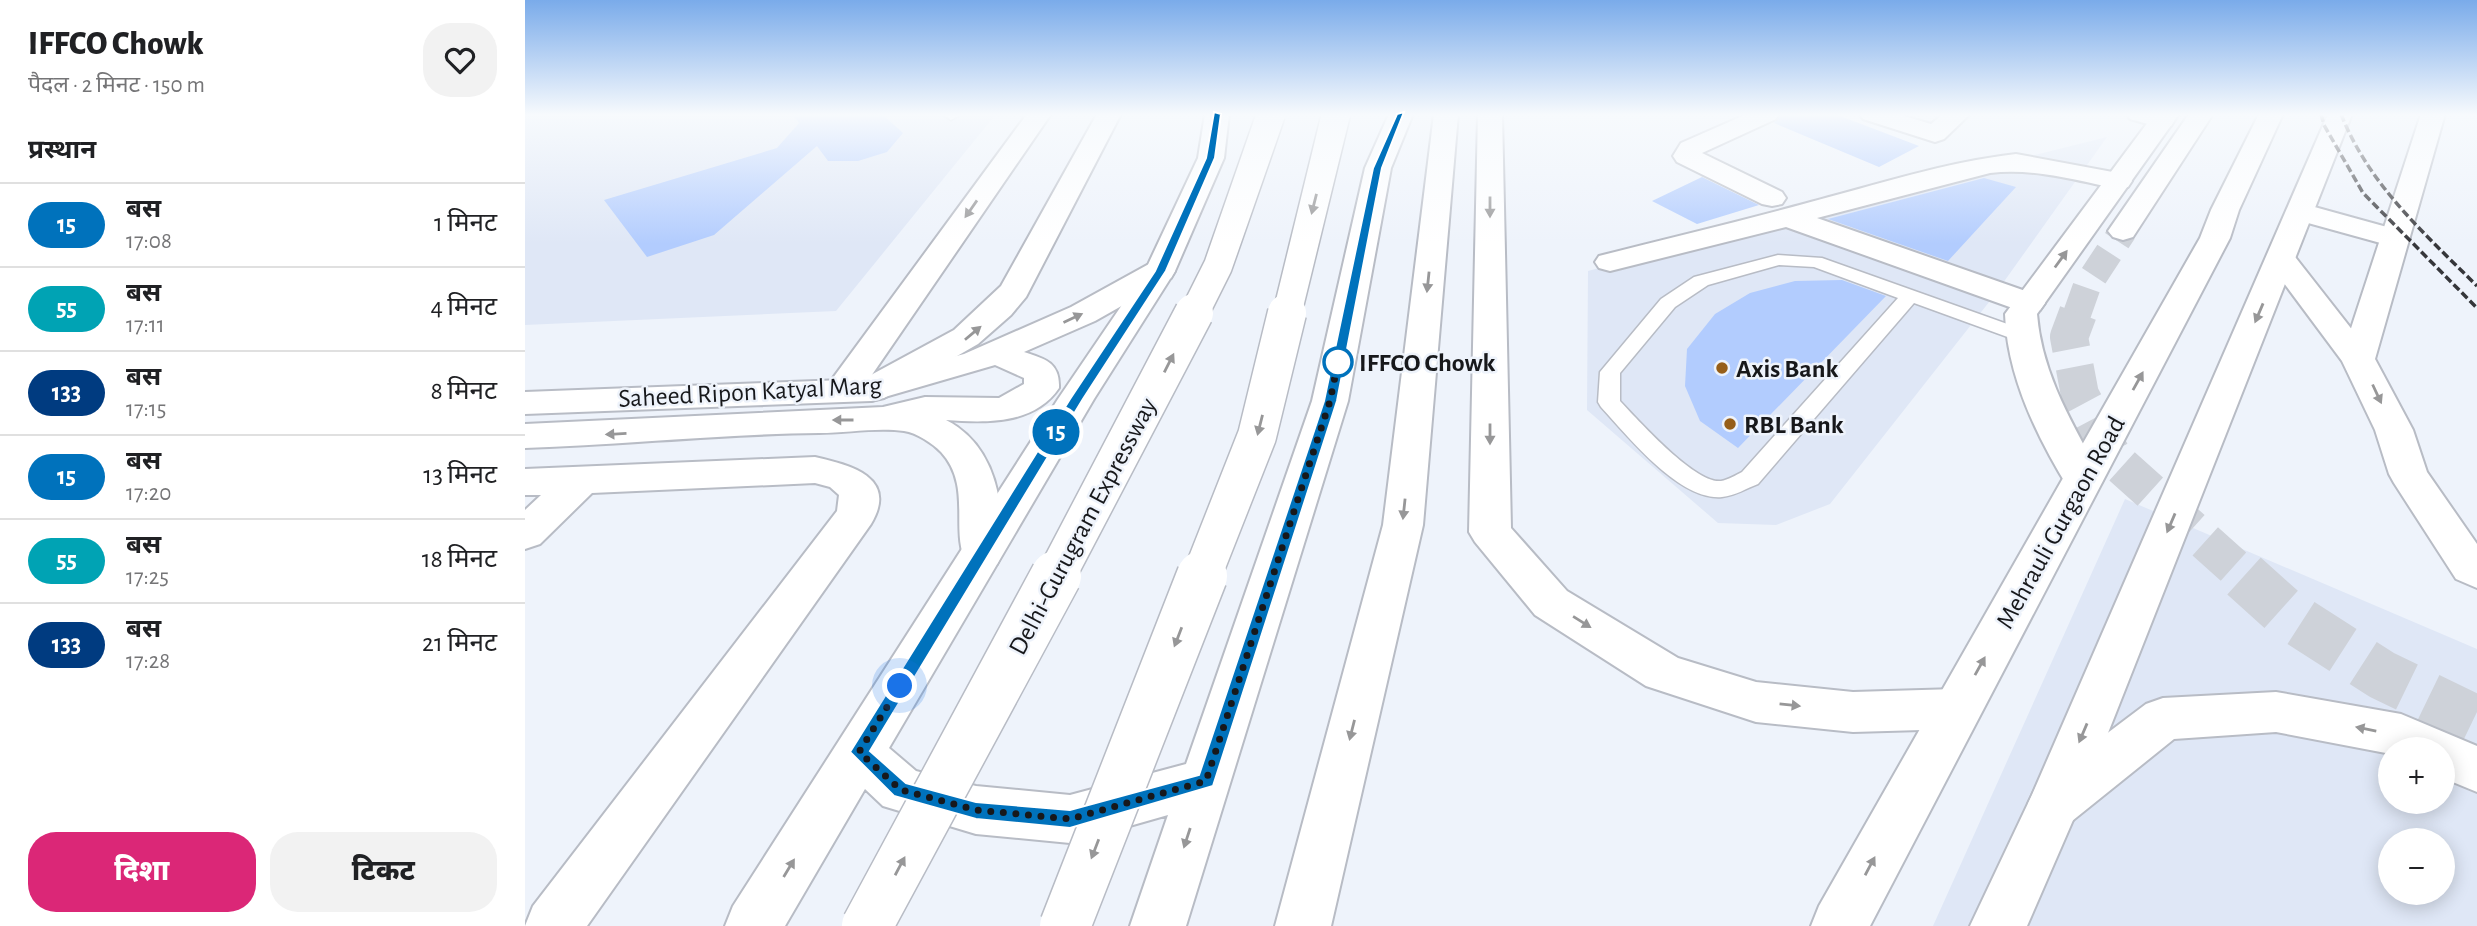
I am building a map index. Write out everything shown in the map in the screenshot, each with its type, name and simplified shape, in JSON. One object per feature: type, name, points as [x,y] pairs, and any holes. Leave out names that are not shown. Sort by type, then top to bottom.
[{"type":"main road","points":[[865,400],[1013,157]]},
{"type":"main road","points":[[865,400],[963,341],[996,314],[1015,290],[1086,157]]},
{"type":"main road","points":[[753,926],[1076,399],[1160,271],[1211,157]]},
{"type":"main road","name":"Delhi-Gurugram Expressway","points":[[867,926],[1140,420],[1218,266],[1256,157]]},
{"type":"main road","points":[[1065,926],[1257,436],[1325,157]]},
{"type":"main road","points":[[1158,926],[1330,401],[1378,168],[1389,157]]},
{"type":"main road","points":[[1303,926],[1403,526],[1428,157]]},
{"type":"main road","points":[[1490,157],[1490,532],[1551,603],[1663,673],[1756,702],[1853,712],[1956,709]]},
{"type":"main road","points":[[1688,157],[1780,208],[2025,319]]},
{"type":"main road","points":[[2083,480],[2035,380],[2025,319],[2131,157]]},
{"type":"main road","points":[[2123,231],[2172,157]]},
{"type":"main road","name":"Mehrauli Gurgaon Road","points":[[1839,926],[2215,238],[2250,157]]},
{"type":"main road","points":[[1998,926],[2054,804],[2322,157]]},
{"type":"main road","points":[[2358,359],[2420,157]]},
{"type":"main road","points":[[1610,262],[1780,208],[1898,187],[1990,165],[2015,162],[2042,165],[2117,181]]},
{"type":"main road","points":[[2300,212],[2395,238]]},
{"type":"main road","points":[[2281,259],[2358,359],[2394,430],[2408,474],[2471,568],[2477,572]]},
{"type":"main road","name":"Saheed Ripon Katyal Marg","points":[[525,436],[613,434],[787,421],[865,400],[993,353],[1083,314],[1160,271]]},
{"type":"main road","points":[[865,400],[905,411],[935,407],[1003,409],[1026,400],[1041,388],[1042,374],[993,353]]},
{"type":"main road","name":"Saheed Ripon Katyal Marg","points":[[525,403],[865,400],[938,432],[955,444],[972,468],[981,500],[982,553]]},
{"type":"main road","points":[[525,482],[815,470],[843,477],[859,491],[857,514],[553,926]]},
{"type":"main road","points":[[525,534],[582,479]]},
{"type":"main road","points":[[2054,804],[2163,719],[2276,712],[2405,737]]},
{"type":"main road","points":[[859,752],[901,790],[976,810],[1070,819],[1206,781]]},
{"type":"main road","points":[[2455,760],[2477,770]]},
{"type":"lane","points":[[1910,295],[1750,478],[1721,490],[1698,484],[1647,445],[1609,402],[1610,372],[1668,303],[1700,281],[1778,260],[1816,262],[1910,295],[2025,319]]},
{"type":"shaded area","points":[[525,157],[961,157],[836,311],[525,325]]},
{"type":"shaded area","points":[[2026,157],[2093,157],[1993,297],[1830,504],[1776,525],[1718,523],[1587,410],[1588,271],[1775,220]]},
{"type":"shaded area","points":[[2125,499],[2477,649],[2477,926],[1933,926]]},
{"type":"building","points":[[746,157],[804,157],[714,235],[647,257],[604,200]]},
{"type":"building","points":[[825,157],[870,157],[858,161],[828,161]]},
{"type":"building","points":[[1856,157],[1898,157],[1879,167]]},
{"type":"building","points":[[1702,177],[1759,205],[1697,224],[1652,201]]},
{"type":"building","points":[[1984,178],[2016,187],[1948,261],[1828,219]]},
{"type":"building","points":[[1842,280],[1886,296],[1738,448],[1700,421],[1685,386],[1687,349],[1715,314],[1750,293],[1795,281]]},
{"type":"tunnel","points":[[2077,314],[2087,286],[2123,231]]},
{"type":"tunnel","points":[[2078,313],[2069,337],[2080,395],[2114,459],[2246,578]]},
{"type":"tunnel","points":[[2244,576],[2284,612],[2382,675],[2477,721]]},
{"type":"railway","points":[[2342,157],[2363,193],[2477,308]]},
{"type":"railway","points":[[2363,157],[2400,207],[2477,286]]},
{"type":"bus line","name":"15","points":[[1211,157],[1160,271],[1076,399],[859,752],[901,790],[976,810],[1070,819],[1206,781],[1330,401],[1378,168],[1383,157]]},
{"type":"place","name":"IFFCO Chowk","points":[[1338,362]]},
{"type":"place","name":"Axis Bank","points":[[1722,368]]},
{"type":"place","name":"RBL Bank","points":[[1730,424]]},
{"type":"route","points":[[900,686],[859,752],[901,790],[976,810],[1070,819],[1206,781],[1330,401],[1338,362]]}]
